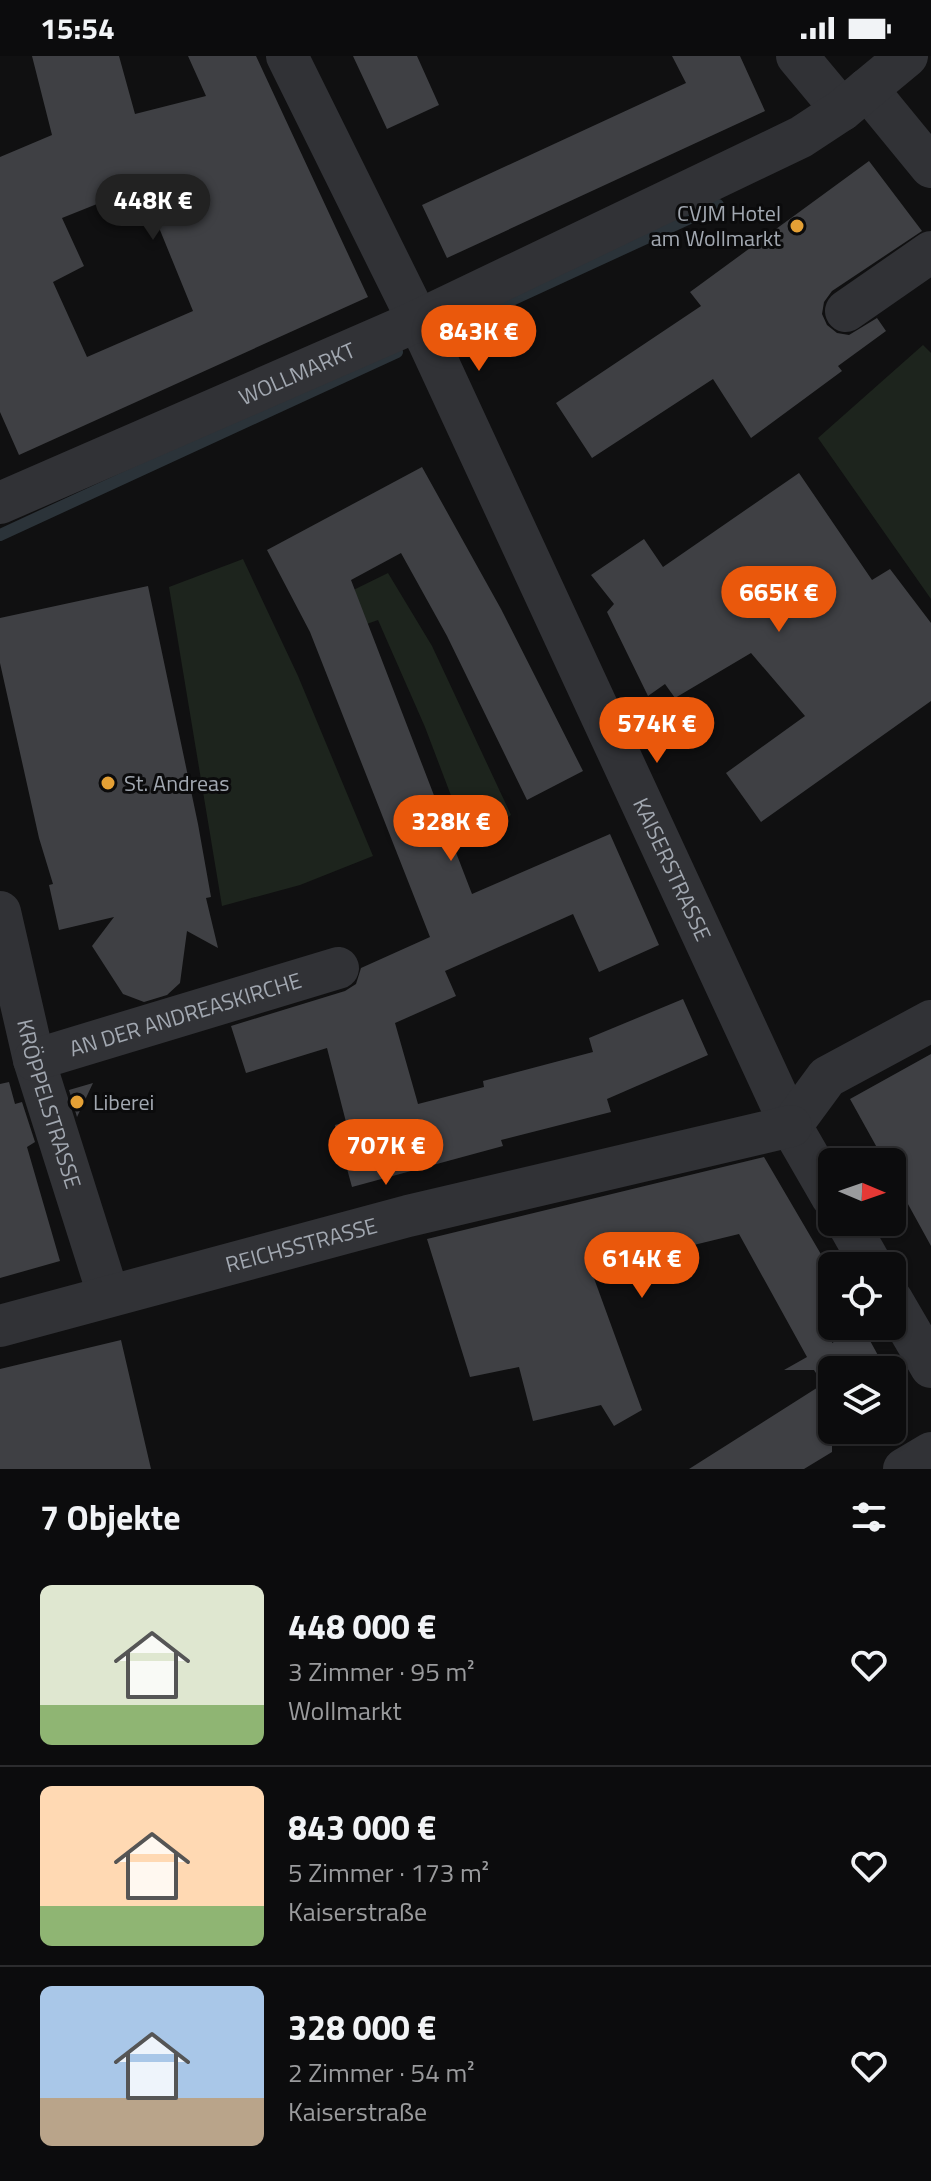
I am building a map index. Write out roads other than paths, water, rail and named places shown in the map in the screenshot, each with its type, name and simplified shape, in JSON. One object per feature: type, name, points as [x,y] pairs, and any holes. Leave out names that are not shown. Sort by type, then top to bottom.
[{"type":"street","name":"KAISERSTRASSE","points":[[287,56],[423,333],[791,1126],[818,1173]]},
{"type":"street","points":[[797,56],[876,81],[931,167]]},
{"type":"street","name":"WOLLMARKT","points":[[1,499],[423,333],[801,137],[876,81]]},
{"type":"street","points":[[846,311],[931,252]]},
{"type":"street","name":"KRÖPPELSTRASSE","points":[[0,912],[34,1060],[108,1294]]},
{"type":"street","name":"AN DER ANDREASKIRCHE","points":[[34,1060],[338,968]]},
{"type":"street","points":[[791,1126],[827,1077],[931,1021]]},
{"type":"street","name":"REICHSSTRASSE","points":[[0,1326],[108,1294],[423,1212],[791,1126]]},
{"type":"street","points":[[906,1324],[931,1367]]},
{"type":"street","points":[[904,1469],[931,1453]]},
{"type":"waterway","points":[[457,325],[718,205]]},
{"type":"waterway","points":[[0,535],[397,352]]},
{"type":"place","name":"CVJM Hotel am Wollmarkt","points":[[797,226]]},
{"type":"place","name":"St. Andreas","points":[[108,783]]},
{"type":"place","name":"Liberei","points":[[77,1102]]}]
